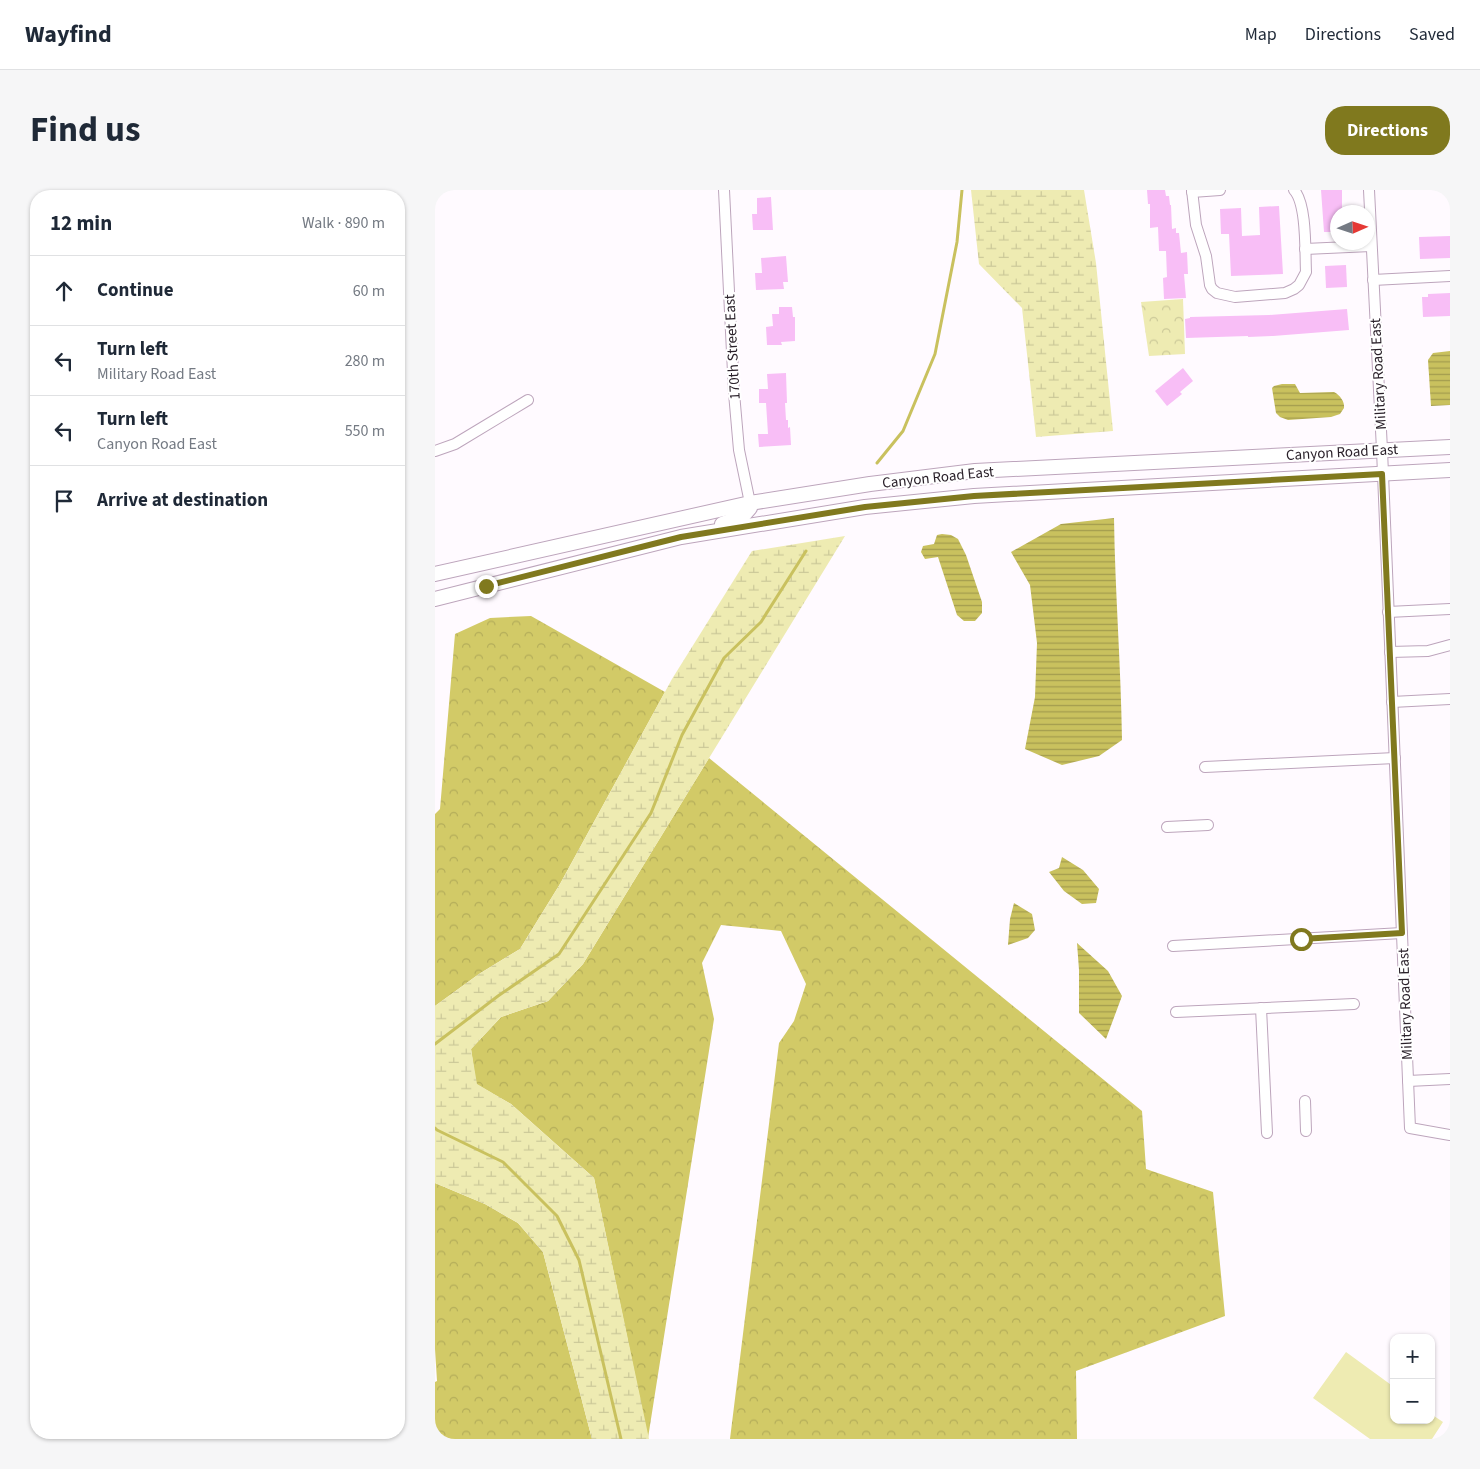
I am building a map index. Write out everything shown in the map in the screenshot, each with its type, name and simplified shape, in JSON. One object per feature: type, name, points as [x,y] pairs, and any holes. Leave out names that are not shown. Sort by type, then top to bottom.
[{"type":"main road","name":"Canyon Road East","points":[[435,574],[750,503],[870,484],[975,471],[1450,447]]},
{"type":"main road","name":"Canyon Road East","points":[[435,599],[681,537],[865,507],[974,496],[1450,470]]},
{"type":"main road","points":[[681,537],[743,516],[750,508],[750,503]]},
{"type":"street","name":"170th Street East","points":[[724,190],[734,393],[739,450],[750,503]]},
{"type":"street","points":[[1220,190],[1192,191],[1196,225],[1206,256],[1212,290],[1222,295],[1235,297],[1291,292],[1299,286],[1306,272],[1303,209],[1296,192]]},
{"type":"street","name":"Military Road East","points":[[1369,190],[1370,205]]},
{"type":"street","points":[[1305,249],[1330,248]]},
{"type":"street","name":"Military Road East","points":[[1371,250],[1382,450],[1410,1128],[1450,1135]]},
{"type":"street","points":[[1373,280],[1450,276]]},
{"type":"street","points":[[435,451],[455,444],[528,400]]},
{"type":"street","points":[[1388,612],[1450,609]]},
{"type":"street","points":[[1390,652],[1428,651],[1450,645]]},
{"type":"street","points":[[1392,702],[1450,699]]},
{"type":"street","points":[[1205,767],[1395,758]]},
{"type":"street","points":[[1167,827],[1208,825]]},
{"type":"street","points":[[1173,946],[1402,933]]},
{"type":"street","points":[[1176,1012],[1354,1004]]},
{"type":"street","points":[[1261,1008],[1267,1133]]},
{"type":"street","points":[[1408,1081],[1450,1079]]},
{"type":"street","points":[[1305,1101],[1306,1131]]},
{"type":"green space","points":[[971,190],[1084,190],[1096,263],[1113,431],[1036,437],[1022,308],[979,264]]},
{"type":"green space","points":[[1183,299],[1185,354],[1149,356],[1141,302]]},
{"type":"green space","points":[[845,536],[583,964],[548,1001],[501,1017],[471,1049],[477,1084],[511,1104],[594,1178],[649,1439],[592,1439],[543,1252],[518,1223],[485,1204],[435,1183],[435,1006],[479,974],[520,949],[560,884],[672,679],[752,551]]},
{"type":"green space","points":[[531,616],[665,692],[560,884],[520,949],[479,974],[435,1006],[435,814],[440,809],[455,634],[490,618]]},
{"type":"green space","points":[[709,758],[1142,1111],[1146,1169],[1213,1192],[1225,1316],[1076,1371],[1077,1439],[730,1439],[779,1043],[794,1021],[806,984],[781,931],[721,925],[702,963],[714,1019],[648,1438],[594,1178],[511,1104],[476,1084],[471,1049],[501,1017],[548,1001],[583,964]]},
{"type":"green space","points":[[435,1183],[485,1204],[518,1223],[543,1252],[592,1439],[435,1439],[435,1382],[437,1381],[435,1349]]},
{"type":"green space","points":[[1346,1352],[1390,1384],[1390,1424],[1435,1424],[1435,1417],[1443,1422],[1432,1439],[1370,1439],[1313,1398]]},
{"type":"shaded area","points":[[1450,351],[1450,405],[1431,406],[1428,360],[1433,353]]},
{"type":"shaded area","points":[[1282,384],[1295,384],[1300,393],[1334,392],[1342,399],[1344,408],[1340,414],[1331,417],[1288,420],[1280,417],[1276,413],[1272,388]]},
{"type":"shaded area","points":[[1114,518],[1122,740],[1099,756],[1062,765],[1025,749],[1035,697],[1037,643],[1030,585],[1011,552],[1061,524]]},
{"type":"shaded area","points":[[937,535],[951,535],[958,539],[966,555],[982,602],[982,613],[975,621],[964,621],[957,615],[938,557],[925,559],[921,552],[923,546],[934,544]]},
{"type":"shaded area","points":[[1062,857],[1083,870],[1099,889],[1096,903],[1082,904],[1064,891],[1049,872],[1059,868]]},
{"type":"shaded area","points":[[1014,903],[1032,914],[1035,930],[1028,938],[1008,945],[1010,919]]},
{"type":"shaded area","points":[[1077,943],[1108,971],[1122,996],[1106,1039],[1079,1013]]},
{"type":"building","points":[[1147,190],[1165,190],[1166,196],[1169,196],[1172,229],[1176,228],[1176,233],[1179,233],[1181,253],[1187,252],[1188,274],[1184,274],[1186,298],[1164,299],[1163,278],[1167,277],[1166,251],[1159,251],[1158,227],[1150,228],[1150,204],[1148,204]]},
{"type":"building","points":[[1321,190],[1342,190],[1342,205],[1330,205],[1330,232],[1324,232]]},
{"type":"building","points":[[771,197],[773,230],[753,230],[752,214],[757,214],[757,198]]},
{"type":"building","points":[[1279,206],[1283,274],[1231,276],[1229,234],[1221,234],[1220,209],[1241,208],[1242,236],[1260,235],[1259,207]]},
{"type":"building","points":[[1450,236],[1450,258],[1420,259],[1419,237]]},
{"type":"building","points":[[786,256],[788,282],[783,282],[784,289],[756,290],[755,273],[762,273],[761,258]]},
{"type":"building","points":[[1346,265],[1347,287],[1326,288],[1325,266]]},
{"type":"building","points":[[1450,293],[1450,316],[1423,317],[1422,297],[1428,297],[1428,294]]},
{"type":"building","points":[[779,307],[792,307],[793,317],[795,317],[795,341],[781,342],[782,345],[767,345],[766,327],[773,326],[772,314],[779,314]]},
{"type":"building","points":[[1347,309],[1349,330],[1273,336],[1186,338],[1185,319],[1190,317],[1269,315]]},
{"type":"building","points":[[1183,368],[1193,381],[1180,392],[1182,394],[1167,406],[1155,391]]},
{"type":"building","points":[[786,373],[786,420],[788,420],[788,428],[790,427],[791,445],[759,447],[758,434],[768,434],[766,403],[759,403],[759,389],[768,389],[767,374]]},
{"type":"waterway","points":[[877,463],[903,431],[935,354],[957,242],[962,190]]},
{"type":"waterway","points":[[435,1044],[498,996],[559,954],[651,813],[682,735],[724,658],[761,622],[806,551]]},
{"type":"waterway","points":[[435,1128],[503,1162],[557,1216],[579,1260],[621,1439]]},
{"type":"route","points":[[486,586],[681,537],[865,507],[974,496],[1382,474],[1402,933],[1301,939]]}]
